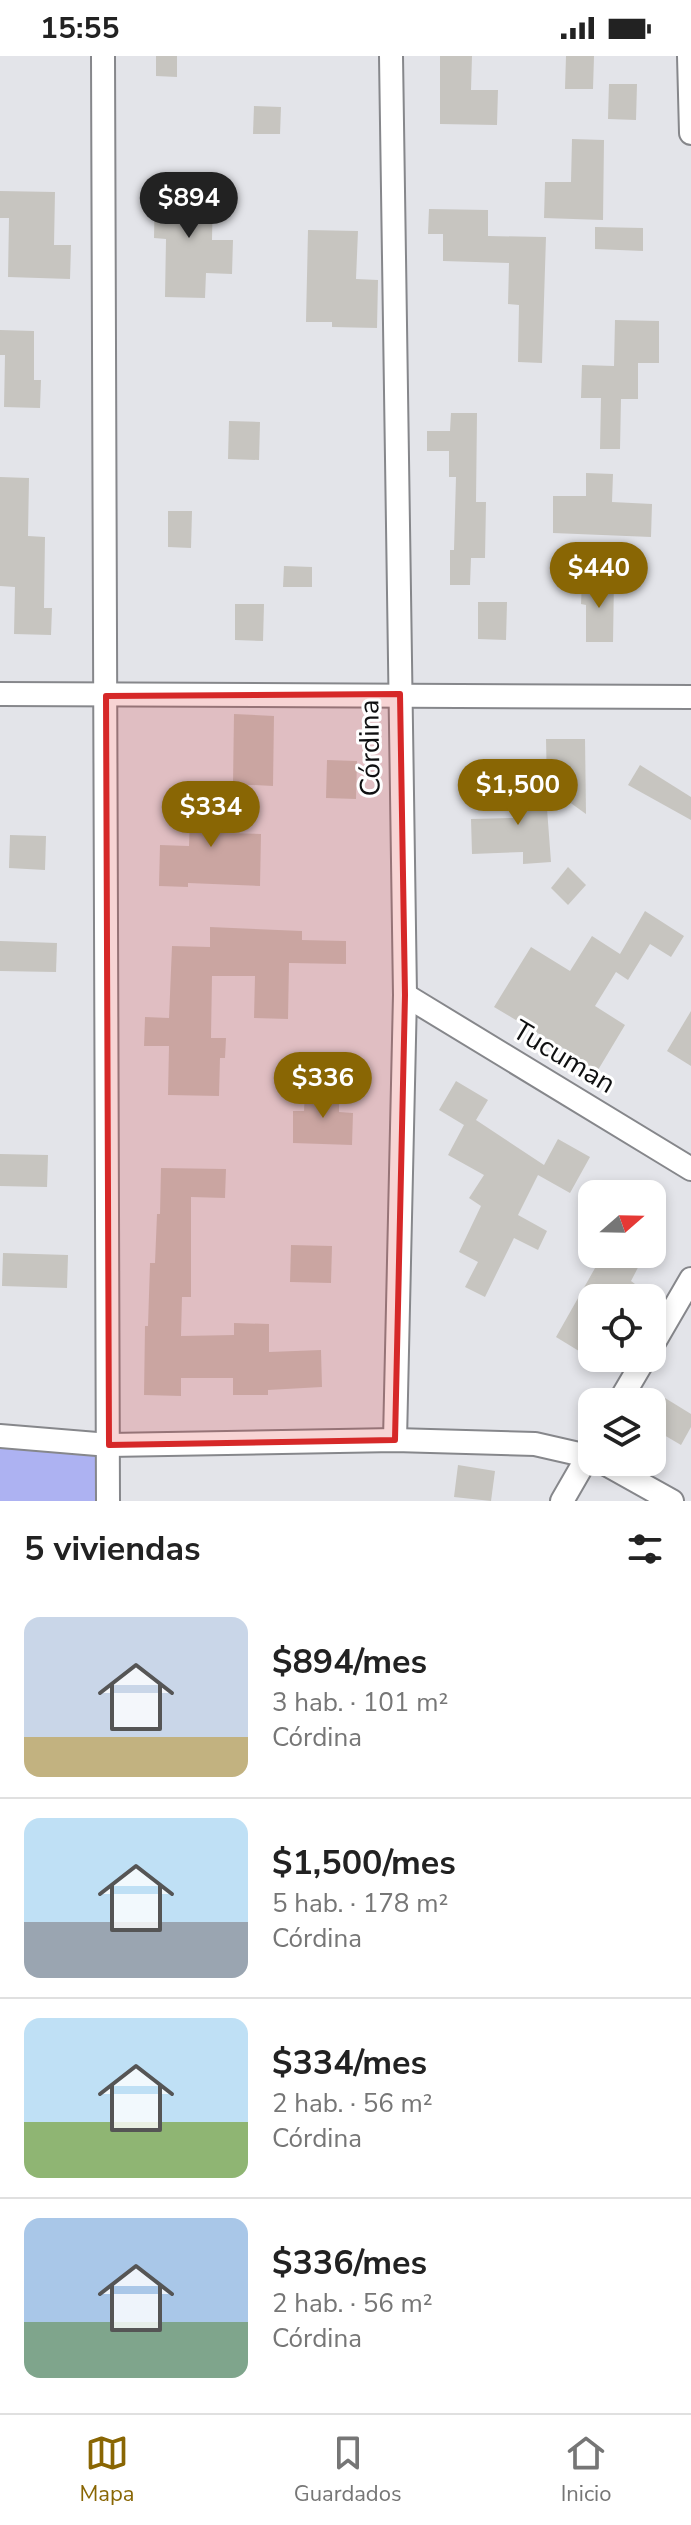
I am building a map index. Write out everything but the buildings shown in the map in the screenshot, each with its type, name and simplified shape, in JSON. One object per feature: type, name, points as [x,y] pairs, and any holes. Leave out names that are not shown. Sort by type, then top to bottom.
[{"type":"street","points":[[103,56],[108,1501]]},
{"type":"street","name":"Córdina","points":[[391,56],[405,995],[395,1440]]},
{"type":"street","points":[[689,56],[691,133]]},
{"type":"street","points":[[0,694],[691,697]]},
{"type":"street","name":"Tucuman","points":[[405,995],[691,1169]]},
{"type":"street","points":[[666,1322],[691,1279]]},
{"type":"street","points":[[0,1436],[109,1445],[395,1440],[535,1444],[578,1453]]},
{"type":"street","points":[[562,1501],[580,1476]]},
{"type":"street","points":[[629,1476],[672,1501]]},
{"type":"highlighted area","points":[[400,694],[405,995],[395,1440],[109,1445],[106,696]]},
{"type":"shaded area","points":[[0,1445],[98,1451],[97,1501],[0,1501]]}]
